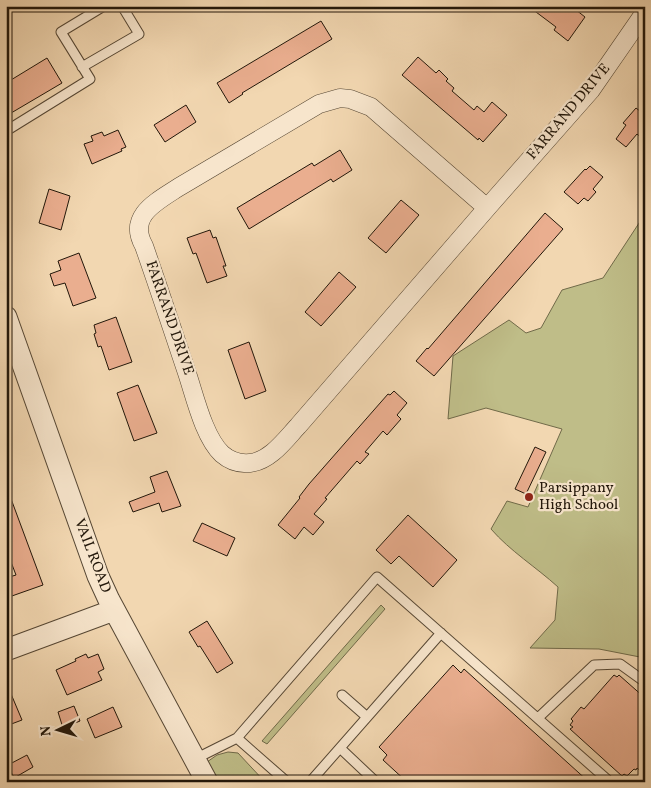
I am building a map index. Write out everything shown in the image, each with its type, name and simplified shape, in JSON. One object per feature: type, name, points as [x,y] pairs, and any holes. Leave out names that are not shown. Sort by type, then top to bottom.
[{"type":"street","name":"FARRAND DRIVE","points":[[487,208],[370,107],[350,99],[340,98],[319,104],[158,201],[147,211],[142,216],[138,226],[139,237],[144,246],[205,425],[221,453],[230,460],[240,463],[252,463],[262,460],[271,454],[329,391],[591,90],[645,12]]},
{"type":"street","name":"VAIL ROAD","points":[[6,316],[98,576],[114,610],[207,782]]},
{"type":"street","points":[[6,650],[114,610]]},
{"type":"lane","points":[[6,131],[90,79],[61,32],[104,6]]},
{"type":"lane","points":[[82,67],[139,34],[122,6]]},
{"type":"lane","points":[[195,760],[237,738],[378,577],[610,782]]},
{"type":"lane","points":[[310,782],[441,633]]},
{"type":"lane","points":[[538,718],[594,665],[620,664],[645,682]]},
{"type":"lane","points":[[342,695],[367,717]]},
{"type":"lane","points":[[237,738],[287,782]]},
{"type":"lane","points":[[340,748],[376,782]]},
{"type":"shaded area","points":[[645,214],[645,658],[599,649],[530,648],[555,620],[558,587],[506,545],[491,529],[507,501],[528,507],[562,429],[486,408],[448,419],[453,356],[509,320],[526,333],[541,328],[562,290],[603,278]]},
{"type":"shaded area","points":[[381,605],[385,609],[267,744],[262,741]]},
{"type":"shaded area","points":[[228,752],[238,753],[265,782],[218,782],[207,762],[217,755]]},
{"type":"building","points":[[528,6],[571,6],[585,17],[568,41],[554,30],[556,27]]},
{"type":"building","points":[[321,21],[332,39],[242,93],[229,103],[217,83]]},
{"type":"building","points":[[418,57],[436,73],[439,70],[448,79],[446,81],[454,88],[452,91],[474,110],[477,106],[484,112],[492,102],[507,115],[483,142],[479,138],[478,140],[402,75]]},
{"type":"building","points":[[47,58],[62,83],[6,116],[6,83]]},
{"type":"building","points":[[186,105],[196,122],[165,142],[154,125]]},
{"type":"building","points":[[636,108],[645,115],[645,141],[637,134],[626,147],[616,139],[626,125],[623,123]]},
{"type":"building","points":[[118,130],[126,147],[121,149],[122,151],[92,164],[84,144],[93,141],[91,136],[102,132],[104,136]]},
{"type":"building","points":[[340,150],[352,170],[333,182],[331,179],[249,229],[237,208],[312,163],[314,166]]},
{"type":"building","points":[[590,166],[603,177],[593,189],[596,192],[588,201],[584,198],[578,204],[564,192]]},
{"type":"building","points":[[49,189],[70,196],[61,230],[39,223]]},
{"type":"building","points":[[401,200],[419,215],[386,253],[368,238]]},
{"type":"building","points":[[545,213],[563,229],[434,376],[416,361]]},
{"type":"building","points":[[210,230],[213,238],[216,237],[226,266],[223,266],[227,276],[207,283],[196,253],[193,254],[187,238]]},
{"type":"building","points":[[79,253],[96,298],[73,306],[65,283],[54,286],[50,274],[61,270],[58,261]]},
{"type":"building","points":[[339,272],[356,287],[321,326],[305,312]]},
{"type":"building","points":[[116,317],[132,362],[109,370],[101,346],[98,347],[94,334],[96,333],[94,325]]},
{"type":"building","points":[[249,342],[266,391],[245,399],[228,350]]},
{"type":"building","points":[[138,385],[157,433],[134,441],[117,393]]},
{"type":"building","points":[[394,391],[407,403],[397,415],[401,419],[387,435],[383,431],[365,452],[369,454],[360,464],[357,461],[325,498],[327,499],[314,514],[324,522],[313,535],[304,527],[295,539],[278,525],[309,484],[388,394],[390,395]]},
{"type":"building","points":[[535,447],[546,452],[526,494],[515,489]]},
{"type":"building","points":[[167,471],[181,506],[162,512],[159,503],[133,512],[129,502],[155,492],[150,477]]},
{"type":"building","points":[[7,488],[43,585],[9,597],[6,590],[6,578],[16,575],[6,549]]},
{"type":"building","points":[[408,515],[457,560],[433,587],[399,556],[391,564],[376,550]]},
{"type":"building","points":[[202,523],[235,538],[227,556],[193,541]]},
{"type":"building","points":[[207,621],[233,663],[217,673],[189,632]]},
{"type":"building","points":[[86,654],[88,658],[98,654],[104,669],[98,672],[102,680],[67,695],[56,670]]},
{"type":"building","points":[[453,665],[461,673],[464,669],[589,782],[407,782],[383,760],[387,755],[379,747]]},
{"type":"building","points":[[614,675],[617,677],[619,675],[645,698],[645,775],[637,768],[627,776],[624,774],[622,776],[570,729],[573,727],[570,725],[573,721],[571,719],[581,707],[584,709]]},
{"type":"building","points":[[6,682],[22,720],[6,726]]},
{"type":"building","points":[[74,706],[80,721],[63,728],[58,712]]},
{"type":"building","points":[[113,707],[122,727],[95,738],[87,719]]},
{"type":"building","points":[[27,755],[33,767],[14,778],[8,765]]},
{"type":"place","name":"Parsippany High School","points":[[529,497]]}]
